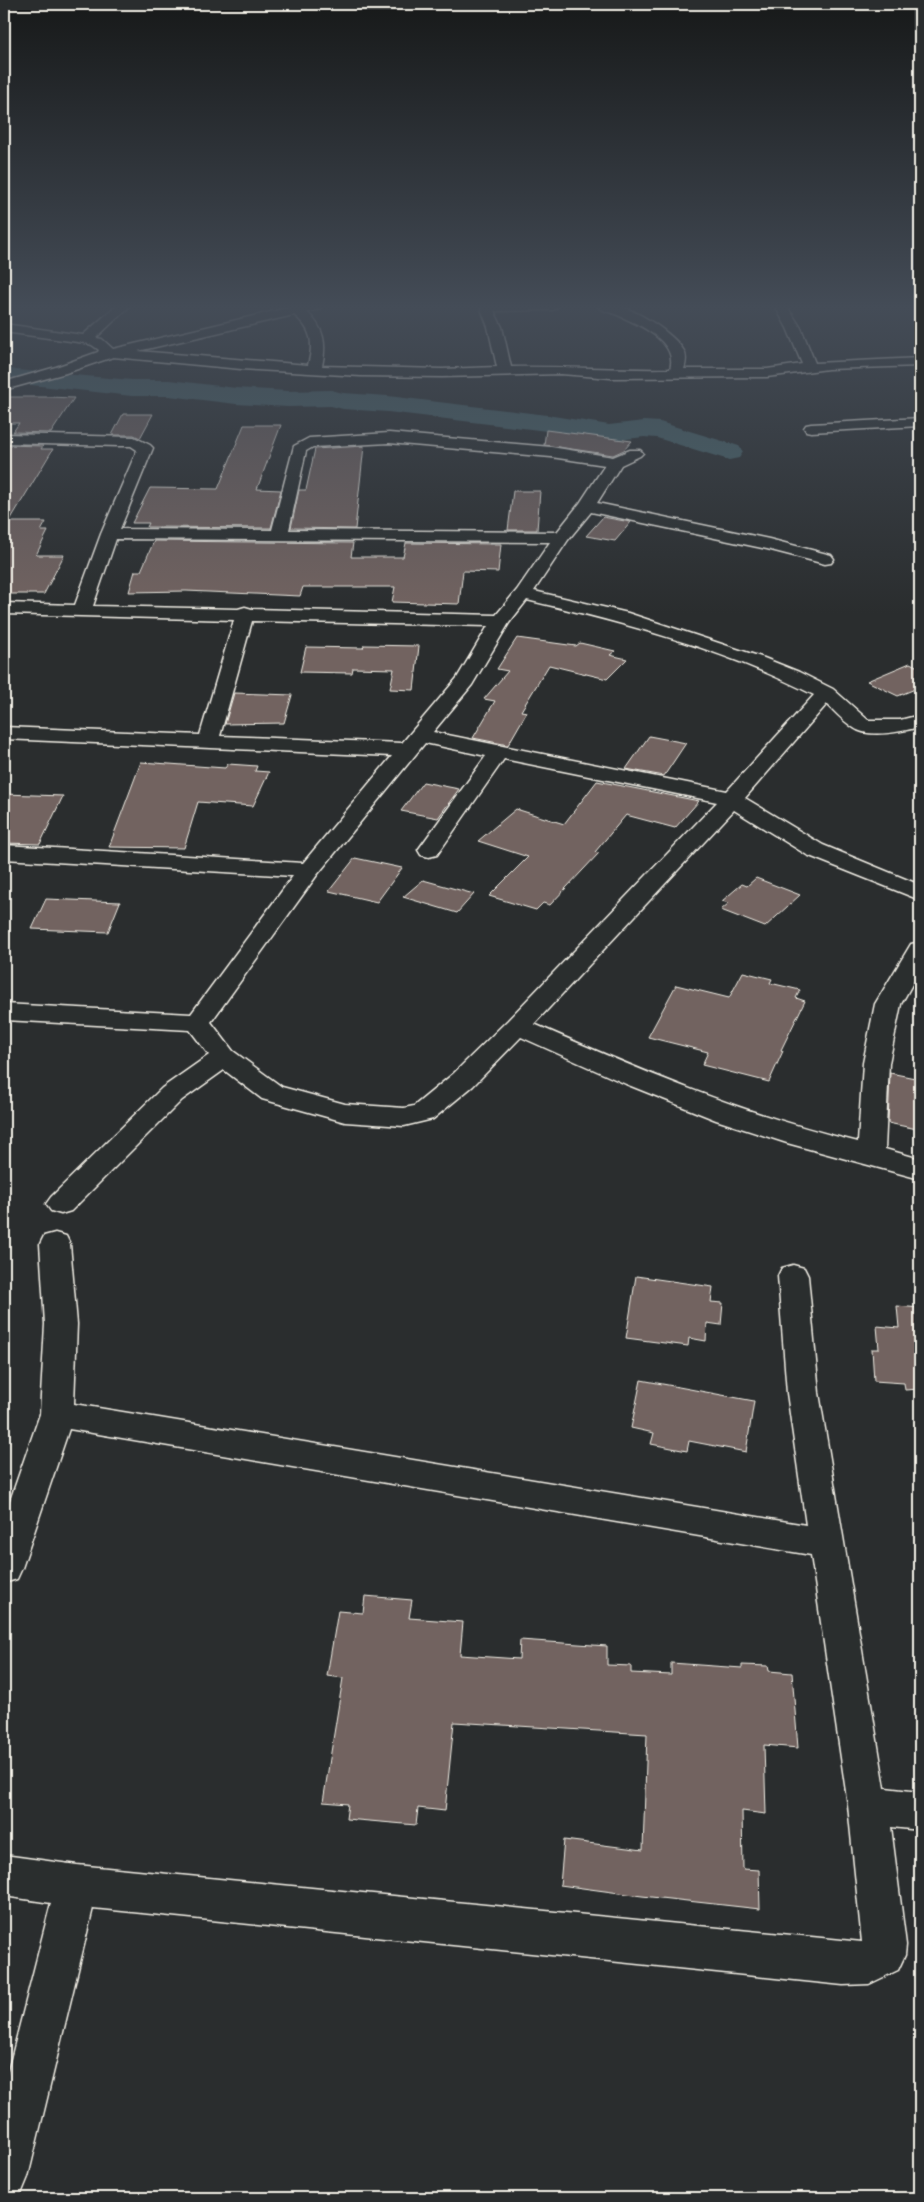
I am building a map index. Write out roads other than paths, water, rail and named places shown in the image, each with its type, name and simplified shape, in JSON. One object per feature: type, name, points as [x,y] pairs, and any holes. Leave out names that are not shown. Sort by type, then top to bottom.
[{"type":"street","points":[[811,428],[920,422]]},
{"type":"street","points":[[4,438],[134,442],[145,448],[109,534],[82,612]]},
{"type":"street","points":[[279,535],[299,449],[309,443],[374,438],[397,439],[551,452],[616,462]]},
{"type":"street","points":[[198,1022],[309,870],[465,681],[500,621],[523,594],[562,537],[587,506],[616,462],[635,453]]},
{"type":"street","points":[[587,506],[769,544],[825,559]]},
{"type":"street","points":[[109,534],[562,537]]},
{"type":"street","points":[[523,594],[621,617],[757,662],[792,676],[826,694],[862,725],[878,728],[900,726],[920,721]]},
{"type":"street","points":[[4,609],[500,621]]},
{"type":"street","points":[[208,742],[244,614]]},
{"type":"street","points":[[198,1022],[224,1057],[272,1093],[345,1113],[404,1117],[423,1113],[463,1080],[517,1026],[732,799],[826,694]]},
{"type":"street","points":[[4,733],[208,742],[415,743],[499,752],[732,799],[815,850],[920,893]]},
{"type":"street","points":[[429,850],[499,752]]},
{"type":"street","points":[[4,852],[309,870]]},
{"type":"street","points":[[871,1154],[876,1063],[888,1004],[920,949]]},
{"type":"street","points":[[4,1012],[198,1022]]},
{"type":"street","points":[[517,1026],[653,1086],[756,1124],[815,1142],[871,1154],[920,1169]]},
{"type":"street","points":[[61,1204],[172,1094],[224,1057]]},
{"type":"street","points":[[4,1568],[57,1414],[61,1324],[55,1244]]},
{"type":"street","points":[[4,1876],[77,1886],[864,1964],[876,1962],[883,1955],[884,1944],[868,1806],[803,1393],[793,1276]]},
{"type":"street","points":[[57,1414],[826,1543]]},
{"type":"street","points":[[868,1806],[920,1811]]},
{"type":"street","points":[[4,2177],[77,1886]]},
{"type":"waterway","points":[[428,409],[547,423],[609,433],[644,429],[660,430],[729,452]]}]
